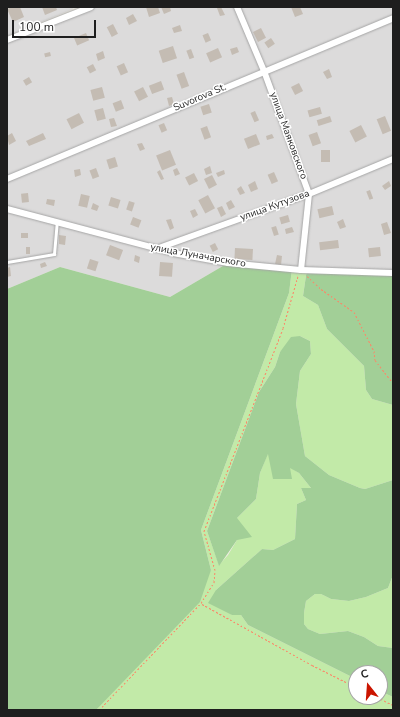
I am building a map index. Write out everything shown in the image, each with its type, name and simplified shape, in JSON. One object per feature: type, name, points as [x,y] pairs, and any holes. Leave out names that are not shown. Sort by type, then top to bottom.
[{"type":"street","points":[[7,40],[78,9],[91,7]]},
{"type":"street","name":"улица Маяковского","points":[[237,7],[264,71],[309,194],[301,270]]},
{"type":"street","name":"Suvorova St.","points":[[7,179],[393,18]]},
{"type":"street","name":"улица Кутузова","points":[[156,249],[309,194],[393,159]]},
{"type":"street","name":"улица Луначарского","points":[[7,209],[57,221],[156,249],[228,263],[301,270],[393,273]]},
{"type":"lane","points":[[7,262],[54,254],[57,221]]},
{"type":"path","points":[[99,710],[201,603],[214,582],[215,570],[204,531],[283,328],[301,270],[322,289],[354,312],[374,351],[375,360],[393,383]]},
{"type":"path","points":[[201,603],[312,665],[348,682]]},
{"type":"shaded area","points":[[7,7],[72,7],[73,9],[7,36]]},
{"type":"shaded area","points":[[91,7],[393,7],[393,273],[228,263],[170,297],[60,267],[7,289],[7,41]]},
{"type":"green space","points":[[228,263],[292,269],[289,293],[201,530],[211,570],[200,602],[96,710],[7,710],[7,289],[60,267],[170,297]]},
{"type":"green space","points":[[292,269],[307,269],[303,296],[318,305],[327,329],[364,366],[366,390],[372,399],[393,405],[393,480],[365,489],[360,488],[329,475],[305,456],[296,404],[300,371],[311,354],[310,341],[300,336],[280,352],[275,367],[259,392],[207,531],[219,565],[228,555],[237,540],[237,518],[256,499],[260,473],[268,453],[299,473],[311,488],[301,488],[306,500],[297,504],[295,539],[273,550],[262,549],[216,590],[232,615],[241,615],[248,625],[348,675],[348,705],[388,705],[388,695],[393,697],[393,710],[96,710],[211,570],[201,530],[289,293]]},
{"type":"green space","points":[[307,269],[393,273],[393,405],[372,399],[366,390],[364,366],[327,329],[318,305],[303,296]]},
{"type":"green space","points":[[300,336],[310,341],[311,354],[300,371],[296,404],[305,456],[329,475],[360,488],[365,489],[393,480],[393,575],[388,588],[366,597],[349,601],[331,599],[321,594],[315,594],[306,601],[304,624],[308,629],[320,634],[348,631],[364,637],[378,646],[393,648],[393,697],[388,695],[388,665],[348,665],[348,675],[248,625],[241,615],[232,615],[208,603],[216,590],[262,549],[273,550],[295,539],[297,504],[306,500],[301,488],[311,488],[299,473],[290,468],[292,479],[273,479],[268,454],[260,473],[256,499],[237,518],[252,537],[237,540],[219,566],[207,531],[259,392],[275,367],[280,352],[291,337]]},
{"type":"green space","points":[[393,575],[393,648],[378,646],[364,637],[348,631],[320,634],[308,629],[304,624],[306,601],[315,594],[321,594],[331,599],[349,601],[366,597],[388,588]]},
{"type":"building","points":[[12,7],[20,7],[24,17],[13,22],[7,9]]},
{"type":"building","points":[[42,7],[56,7],[57,10],[45,15]]},
{"type":"building","points":[[146,7],[158,7],[160,13],[149,17]]},
{"type":"building","points":[[161,7],[170,7],[171,11],[164,14]]},
{"type":"building","points":[[218,7],[221,7],[225,15],[220,16]]},
{"type":"building","points":[[291,7],[300,7],[303,14],[295,17]]},
{"type":"building","points":[[133,14],[137,21],[129,25],[126,18]]},
{"type":"building","points":[[113,24],[118,34],[112,37],[107,27]]},
{"type":"building","points":[[180,25],[182,31],[174,33],[172,28]]},
{"type":"building","points":[[261,28],[266,38],[258,42],[253,32]]},
{"type":"building","points":[[86,33],[89,40],[77,45],[74,38]]},
{"type":"building","points":[[208,33],[211,40],[206,43],[202,35]]},
{"type":"building","points":[[271,38],[275,44],[268,48],[264,42]]},
{"type":"building","points":[[173,46],[177,58],[163,63],[159,51]]},
{"type":"building","points":[[237,47],[239,52],[232,55],[230,49]]},
{"type":"building","points":[[218,48],[222,57],[210,62],[206,53]]},
{"type":"building","points":[[191,49],[194,57],[190,59],[186,51]]},
{"type":"building","points":[[103,51],[105,58],[98,61],[96,54]]},
{"type":"building","points":[[50,52],[51,56],[45,57],[44,53]]},
{"type":"building","points":[[124,63],[128,72],[121,75],[117,66]]},
{"type":"building","points":[[93,64],[96,70],[90,73],[87,67]]},
{"type":"building","points":[[329,69],[332,77],[327,79],[323,72]]},
{"type":"building","points":[[184,72],[189,86],[182,89],[176,75]]},
{"type":"building","points":[[29,77],[32,82],[26,86],[23,81]]},
{"type":"building","points":[[161,81],[164,89],[152,94],[149,86]]},
{"type":"building","points":[[299,83],[303,91],[295,95],[291,87]]},
{"type":"building","points":[[102,87],[105,98],[93,101],[90,90]]},
{"type":"building","points":[[143,87],[148,97],[139,101],[134,92]]},
{"type":"building","points":[[172,97],[174,104],[169,106],[167,98]]},
{"type":"building","points":[[121,100],[124,108],[116,112],[113,103]]},
{"type":"building","points":[[209,104],[212,113],[203,115],[200,107]]},
{"type":"building","points":[[320,107],[322,114],[309,117],[308,111]]},
{"type":"building","points":[[103,108],[106,119],[97,121],[94,110]]},
{"type":"building","points":[[255,111],[259,120],[254,122],[250,113]]},
{"type":"building","points":[[79,113],[84,123],[72,129],[67,119]]},
{"type":"building","points":[[330,116],[332,122],[319,126],[317,120]]},
{"type":"building","points":[[385,116],[391,131],[383,134],[377,119]]},
{"type":"building","points":[[114,118],[117,126],[111,127],[109,119]]},
{"type":"building","points":[[164,123],[167,130],[162,133],[158,125]]},
{"type":"building","points":[[361,125],[367,137],[355,142],[349,131]]},
{"type":"building","points":[[207,126],[211,137],[205,140],[200,128]]},
{"type":"building","points":[[317,132],[321,143],[313,146],[309,135]]},
{"type":"building","points":[[12,133],[16,141],[9,145],[7,136]]},
{"type":"building","points":[[43,133],[46,139],[29,146],[26,141]]},
{"type":"building","points":[[256,134],[260,144],[248,149],[244,139]]},
{"type":"building","points":[[272,134],[274,138],[267,140],[266,136]]},
{"type":"building","points":[[142,143],[145,149],[140,151],[137,144]]},
{"type":"building","points":[[170,150],[176,165],[162,170],[156,156]]},
{"type":"building","points":[[321,150],[330,150],[330,162],[321,162]]},
{"type":"building","points":[[115,157],[118,167],[109,169],[106,160]]},
{"type":"building","points":[[210,166],[212,173],[206,175],[204,169]]},
{"type":"building","points":[[96,168],[99,176],[93,179],[89,171]]},
{"type":"building","points":[[177,168],[180,174],[175,176],[173,170]]},
{"type":"building","points":[[80,169],[81,175],[75,177],[74,170]]},
{"type":"building","points":[[160,170],[164,179],[161,180],[157,172]]},
{"type":"building","points":[[224,170],[225,174],[218,177],[216,173]]},
{"type":"building","points":[[274,172],[278,181],[272,184],[268,175]]},
{"type":"building","points":[[194,173],[198,181],[189,186],[185,178]]},
{"type":"building","points":[[212,175],[217,185],[209,189],[204,179]]},
{"type":"building","points":[[255,181],[258,189],[251,192],[248,185]]},
{"type":"building","points":[[389,181],[391,186],[385,190],[382,186]]},
{"type":"building","points":[[241,186],[245,193],[240,195],[237,189]]},
{"type":"building","points":[[370,190],[373,198],[369,200],[366,191]]},
{"type":"building","points":[[28,193],[29,202],[22,203],[21,194]]},
{"type":"building","points":[[81,194],[90,196],[87,208],[78,206]]},
{"type":"building","points":[[208,195],[215,208],[205,213],[198,200]]},
{"type":"building","points":[[111,197],[121,200],[118,209],[108,206]]},
{"type":"building","points":[[47,199],[55,200],[54,206],[46,204]]},
{"type":"building","points":[[231,200],[235,207],[229,210],[226,203]]},
{"type":"building","points":[[129,201],[135,203],[132,211],[126,210]]},
{"type":"building","points":[[93,203],[99,206],[97,211],[91,209]]},
{"type":"building","points":[[222,206],[226,214],[221,217],[217,208]]},
{"type":"building","points":[[332,206],[334,215],[319,218],[317,209]]},
{"type":"building","points":[[195,209],[198,215],[193,218],[190,211]]},
{"type":"building","points":[[288,215],[290,222],[281,224],[279,217]]},
{"type":"building","points":[[133,217],[141,220],[139,228],[130,224]]},
{"type":"building","points":[[171,219],[174,228],[170,230],[166,220]]},
{"type":"building","points":[[343,219],[346,227],[340,229],[337,222]]},
{"type":"building","points":[[387,222],[391,233],[384,235],[381,224]]},
{"type":"building","points":[[276,226],[279,235],[274,236],[271,228]]},
{"type":"building","points":[[292,227],[294,232],[286,234],[285,229]]},
{"type":"building","points":[[21,233],[28,233],[28,238],[21,238]]},
{"type":"building","points":[[59,235],[66,236],[65,245],[59,244]]},
{"type":"building","points":[[338,240],[339,248],[320,250],[319,242]]},
{"type":"building","points":[[215,243],[218,249],[213,252],[210,246]]},
{"type":"building","points":[[110,245],[123,250],[119,260],[106,255]]},
{"type":"building","points":[[26,247],[30,247],[30,254],[26,254]]},
{"type":"building","points":[[380,247],[381,256],[369,257],[368,248]]},
{"type":"building","points":[[235,248],[253,249],[252,260],[234,259]]},
{"type":"building","points":[[135,255],[140,257],[139,263],[134,261]]},
{"type":"building","points":[[277,255],[282,256],[281,265],[275,264]]},
{"type":"building","points":[[90,259],[99,262],[95,271],[87,269]]},
{"type":"building","points":[[45,262],[47,266],[41,268],[40,264]]},
{"type":"building","points":[[160,262],[173,263],[172,277],[159,276]]},
{"type":"building","points":[[10,267],[11,276],[7,277],[7,268]]}]
